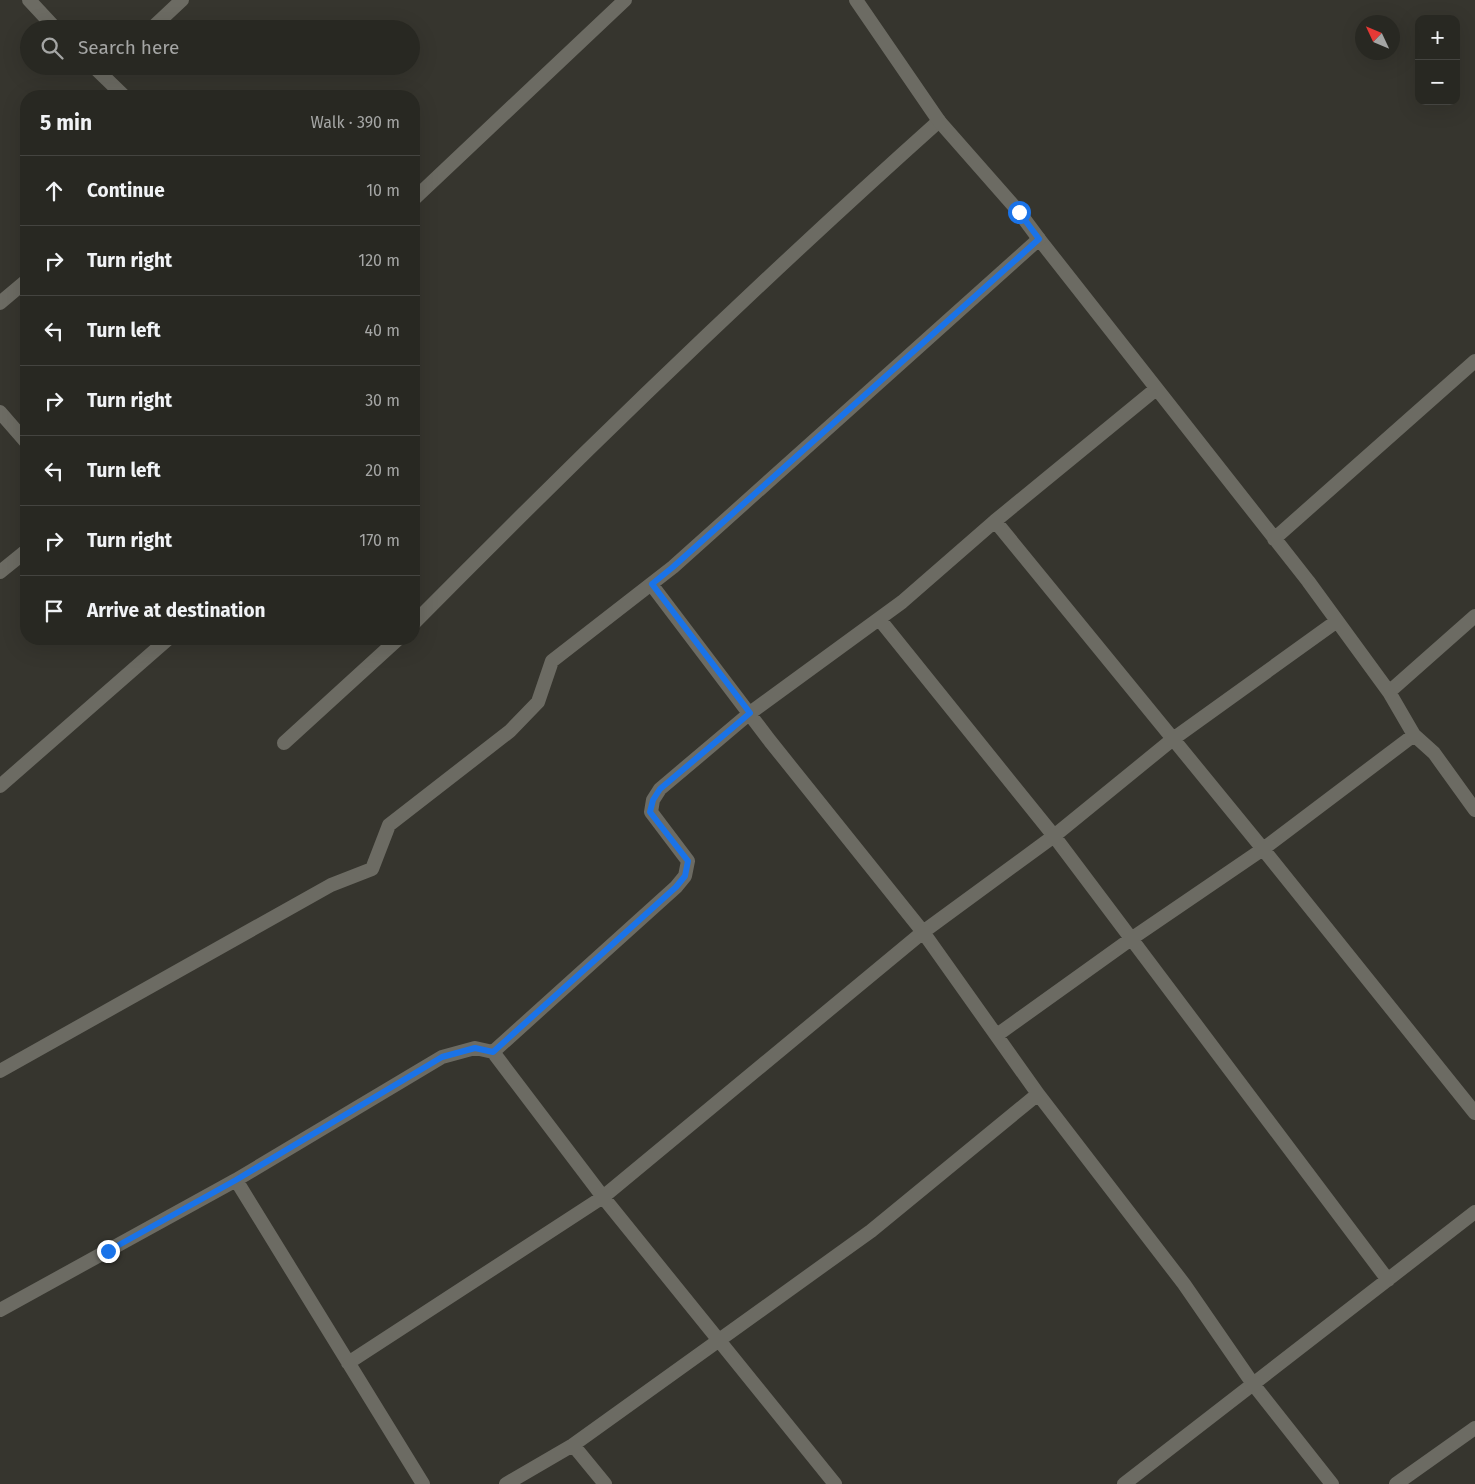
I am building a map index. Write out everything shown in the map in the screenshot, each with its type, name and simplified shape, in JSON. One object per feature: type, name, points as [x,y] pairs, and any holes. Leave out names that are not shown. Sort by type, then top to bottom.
[{"type":"street","points":[[29,0],[48,20]]},
{"type":"street","points":[[161,20],[182,0]]},
{"type":"street","points":[[420,193],[625,0]]},
{"type":"street","points":[[856,0],[939,121],[1019,212],[1337,621],[1388,692],[1414,735],[1434,753],[1475,810]]},
{"type":"street","points":[[107,75],[119,90]]},
{"type":"street","points":[[420,617],[606,430],[800,245],[939,121]]},
{"type":"street","points":[[1,1069],[331,885],[372,869],[389,825],[510,731],[538,702],[552,661],[673,567],[1039,239]]},
{"type":"street","points":[[0,303],[20,286]]},
{"type":"street","points":[[1274,540],[1475,361]]},
{"type":"street","points":[[493,1052],[676,887],[685,876],[688,861],[650,812],[653,800],[660,789],[750,713],[880,620],[994,521],[1156,389]]},
{"type":"street","points":[[0,412],[20,435]]},
{"type":"street","points":[[994,521],[1263,849],[1475,1113]]},
{"type":"street","points":[[0,572],[20,556]]},
{"type":"street","points":[[652,584],[770,741],[923,932],[1038,1094],[1184,1284],[1253,1384],[1332,1484]]},
{"type":"street","points":[[1388,692],[1475,616]]},
{"type":"street","points":[[880,620],[1054,836],[1388,1280]]},
{"type":"street","points":[[348,1363],[602,1197],[923,932],[1054,836],[1173,740],[1337,621]]},
{"type":"street","points":[[0,786],[161,645]]},
{"type":"street","points":[[284,743],[391,645]]},
{"type":"street","points":[[996,1035],[1131,939],[1263,849],[1414,735]]},
{"type":"street","points":[[0,1310],[236,1180],[442,1057],[475,1048],[493,1052],[602,1197],[836,1484]]},
{"type":"street","points":[[506,1484],[573,1445],[871,1231],[1038,1094]]},
{"type":"street","points":[[236,1180],[422,1484]]},
{"type":"street","points":[[1124,1484],[1475,1212]]},
{"type":"street","points":[[1396,1484],[1475,1428]]},
{"type":"street","points":[[573,1445],[605,1484]]},
{"type":"route","points":[[108,1251],[236,1180],[442,1057],[475,1048],[493,1052],[676,887],[685,876],[688,861],[650,812],[653,800],[660,789],[750,713],[652,584],[1039,239],[1019,212]]}]
